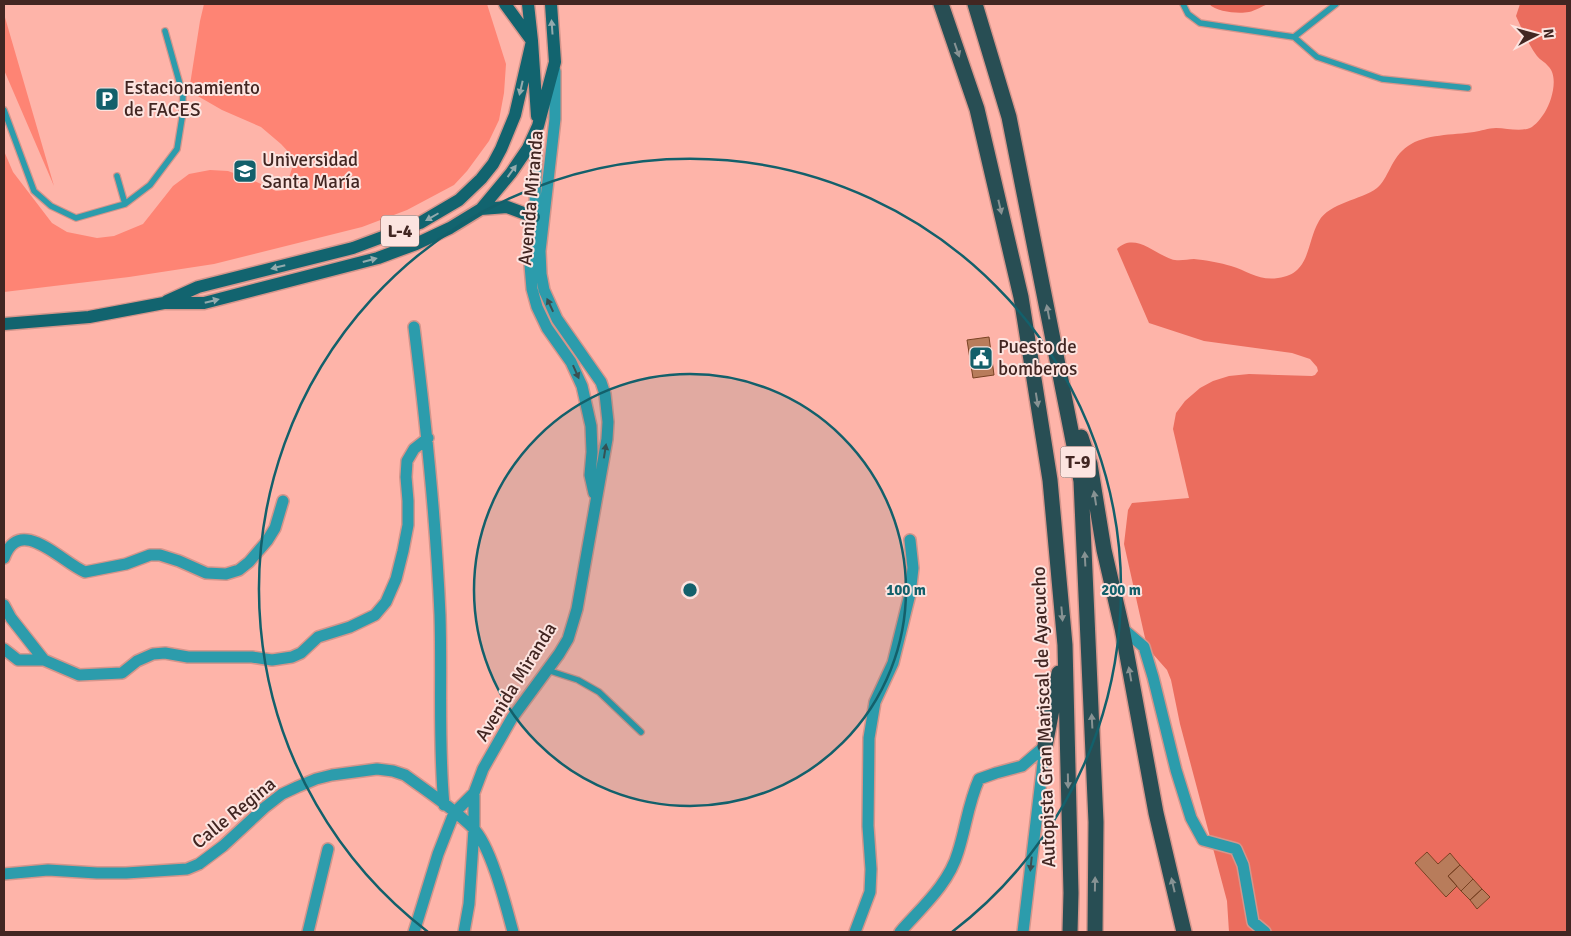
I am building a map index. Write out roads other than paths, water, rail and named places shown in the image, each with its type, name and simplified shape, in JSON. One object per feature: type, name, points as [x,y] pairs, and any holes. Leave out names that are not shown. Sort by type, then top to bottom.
[{"type":"highway","name":"Autopista Gran Mariscal de Ayacucho","points":[[941,4],[977,109],[1021,297],[1050,480],[1065,645],[1071,893],[1070,932]]},
{"type":"highway","name":"T-9","points":[[975,4],[1009,117],[1081,481],[1096,822],[1095,932]]},
{"type":"highway","points":[[1062,386],[1090,464],[1104,550],[1122,628],[1156,813],[1184,932]]},
{"type":"highway","points":[[1045,746],[1065,645]]},
{"type":"main road","points":[[505,4],[532,41],[538,126]]},
{"type":"main road","name":"L-4","points":[[164,303],[198,287],[353,248],[420,223],[459,200],[481,179],[501,149],[515,115],[532,41],[528,4]]},
{"type":"main road","name":"L-4","points":[[4,324],[89,317],[164,303],[204,303],[378,258],[416,244],[450,228],[481,209],[521,158],[538,126],[555,62],[551,4]]},
{"type":"main road","points":[[481,209],[507,207],[534,217]]},
{"type":"street","name":"Avenida Miranda","points":[[464,932],[469,904],[474,829],[474,793],[483,769],[512,718],[568,639],[577,609],[607,438],[608,422],[605,394],[601,382],[557,319],[544,290],[541,274],[540,251],[555,119],[555,62]]},
{"type":"street","name":"Avenida Miranda","points":[[538,126],[530,265],[532,289],[537,307],[547,328],[571,362],[582,386],[591,426],[592,452],[590,475],[596,499]]},
{"type":"street","points":[[414,327],[428,438],[438,574],[440,766],[444,805]]},
{"type":"street","points":[[4,605],[11,618],[44,660],[79,675],[122,673],[137,661],[153,654],[165,653],[188,657],[272,660],[301,654],[318,636],[350,628],[375,615],[386,602],[396,579],[404,551],[408,524],[407,461],[414,449],[428,438]]},
{"type":"street","points":[[4,558],[11,545],[16,541],[27,539],[85,572],[126,564],[150,555],[160,555],[206,573],[226,574],[239,570],[249,562],[267,541],[275,528],[283,501]]},
{"type":"street","points":[[855,932],[870,892],[871,869],[868,826],[869,738],[875,702],[893,663],[910,594],[913,568],[910,540]]},
{"type":"street","points":[[1122,628],[1144,647],[1176,770],[1191,818],[1203,840],[1236,849],[1243,865],[1254,922],[1265,932]]},
{"type":"street","points":[[4,649],[18,660],[35,662],[44,660]]},
{"type":"street","points":[[900,932],[941,887],[954,862],[958,854],[971,798],[979,779],[996,772],[1022,766],[1045,746]]},
{"type":"street","points":[[1023,932],[1045,746]]},
{"type":"street","name":"Calle Regina","points":[[4,874],[48,870],[97,874],[187,869],[199,864],[223,846],[282,794],[316,779],[377,769],[406,775],[474,829]]},
{"type":"street","name":"Avenida Miranda","points":[[414,932],[438,854],[454,813],[474,793]]},
{"type":"street","points":[[474,829],[487,851],[503,895],[513,932]]},
{"type":"street","points":[[308,932],[328,849]]},
{"type":"lane","points":[[1183,4],[1188,14],[1200,23],[1294,37],[1316,57],[1382,79],[1468,88]]},
{"type":"lane","points":[[1294,37],[1336,4]]},
{"type":"lane","points":[[4,110],[34,191],[51,206],[76,218],[125,204],[150,185],[178,148],[183,95],[165,31]]},
{"type":"lane","points":[[116,176],[125,204]]},
{"type":"lane","points":[[547,670],[578,680],[599,692],[641,732]]},
{"type":"place","name":"Estacionamiento de FACES","points":[[107,99]]},
{"type":"place","name":"Universidad Santa María","points":[[245,171]]},
{"type":"place","name":"Puesto de bomberos","points":[[981,358]]}]
